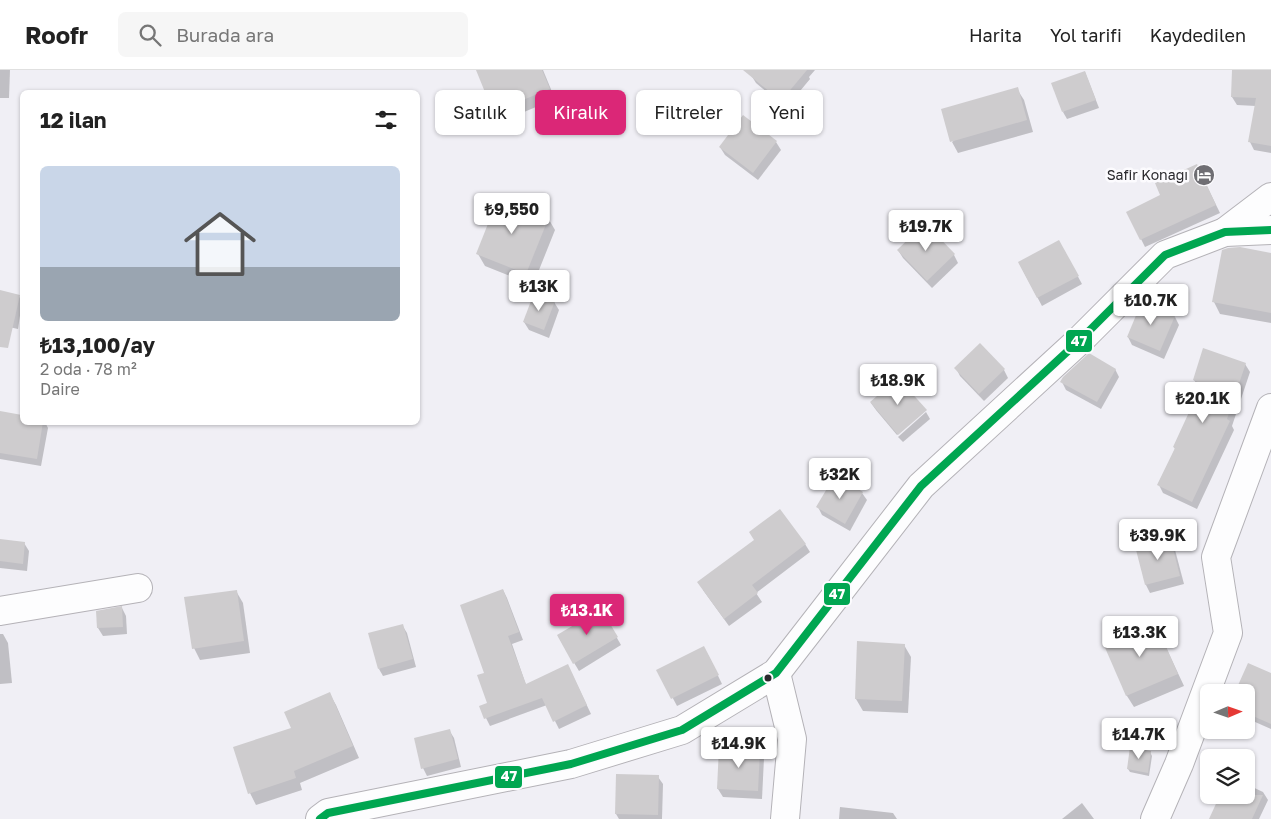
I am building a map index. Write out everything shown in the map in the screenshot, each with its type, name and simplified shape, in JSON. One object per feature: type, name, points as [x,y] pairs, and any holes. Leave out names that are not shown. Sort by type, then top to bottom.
[{"type":"street","points":[[320,819],[328,813],[571,764],[682,730],[776,673],[921,486],[1081,339],[1165,255],[1225,232],[1271,197]]},
{"type":"street","points":[[1225,232],[1271,230]]},
{"type":"street","points":[[1154,819],[1179,764],[1228,633],[1216,557],[1271,408]]},
{"type":"street","points":[[0,611],[138,588]]},
{"type":"street","points":[[776,673],[792,739],[785,819]]},
{"type":"building","points":[[476,70],[542,70],[550,89],[535,90],[535,95],[525,99],[525,90],[484,90]]},
{"type":"building","points":[[743,70],[807,70],[790,90],[768,90]]},
{"type":"building","points":[[1232,70],[1271,70],[1271,146],[1248,142],[1256,98],[1231,97]]},
{"type":"building","points":[[1085,71],[1096,100],[1062,112],[1051,83]]},
{"type":"building","points":[[1018,87],[1027,120],[950,142],[941,109]]},
{"type":"building","points":[[743,115],[751,121],[751,135],[769,135],[777,141],[753,173],[719,147],[728,135],[741,135],[741,118]]},
{"type":"building","points":[[1197,164],[1216,205],[1140,240],[1126,212],[1160,195],[1155,183]]},
{"type":"building","points":[[499,196],[549,217],[526,274],[476,254]]},
{"type":"building","points":[[925,223],[955,254],[927,281],[897,250]]},
{"type":"building","points":[[1059,240],[1079,276],[1037,298],[1018,262]]},
{"type":"building","points":[[1240,247],[1271,253],[1271,313],[1212,302],[1222,250]]},
{"type":"building","points":[[0,290],[20,295],[8,348],[0,347]]},
{"type":"building","points":[[534,293],[555,301],[544,330],[523,322]]},
{"type":"building","points":[[1142,301],[1175,316],[1160,351],[1127,337]]},
{"type":"building","points":[[980,343],[1005,369],[979,394],[954,368]]},
{"type":"building","points":[[1203,348],[1246,363],[1227,419],[1230,421],[1192,502],[1157,485],[1202,384],[1193,380]]},
{"type":"building","points":[[1089,353],[1116,369],[1097,402],[1060,382]]},
{"type":"building","points":[[898,378],[927,410],[898,435],[870,402]]},
{"type":"building","points":[[0,411],[20,415],[20,425],[43,425],[37,459],[0,453]]},
{"type":"building","points":[[835,475],[863,492],[845,524],[816,507]]},
{"type":"building","points":[[780,509],[806,544],[752,585],[758,593],[724,619],[697,582],[754,540],[749,532]]},
{"type":"building","points":[[1170,537],[1180,576],[1145,585],[1135,546]]},
{"type":"building","points":[[0,539],[25,542],[23,564],[0,561]]},
{"type":"building","points":[[503,589],[519,632],[508,636],[526,684],[568,664],[587,705],[553,722],[542,698],[484,719],[479,706],[487,703],[477,675],[484,673],[460,605]]},
{"type":"building","points":[[237,590],[244,641],[192,649],[184,597]]},
{"type":"building","points":[[122,606],[123,627],[97,628],[96,611]]},
{"type":"building","points":[[601,609],[618,637],[573,664],[557,635]]},
{"type":"building","points":[[1155,621],[1178,674],[1126,696],[1103,643]]},
{"type":"building","points":[[403,624],[413,659],[378,669],[368,633]]},
{"type":"building","points":[[857,641],[905,644],[902,701],[855,699]]},
{"type":"building","points":[[704,646],[719,675],[671,699],[656,670]]},
{"type":"building","points":[[1248,663],[1271,673],[1271,724],[1255,717],[1255,684],[1239,684]]},
{"type":"building","points":[[330,692],[353,746],[294,771],[296,778],[248,794],[233,747],[291,728],[284,712]]},
{"type":"building","points":[[450,729],[458,759],[421,769],[414,738]]},
{"type":"building","points":[[719,747],[760,749],[758,791],[717,789]]},
{"type":"building","points":[[1130,747],[1151,751],[1148,773],[1127,769]]},
{"type":"building","points":[[616,774],[659,775],[658,815],[615,814]]},
{"type":"building","points":[[1255,795],[1263,795],[1252,819],[1209,819],[1216,804],[1255,804]]},
{"type":"transit line","name":"47","points":[[320,819],[328,813],[571,764],[682,730],[776,673],[921,486],[1081,339],[1165,255],[1225,232],[1271,230]]},
{"type":"place","name":"Safir Konağı","points":[[1204,175]]}]
